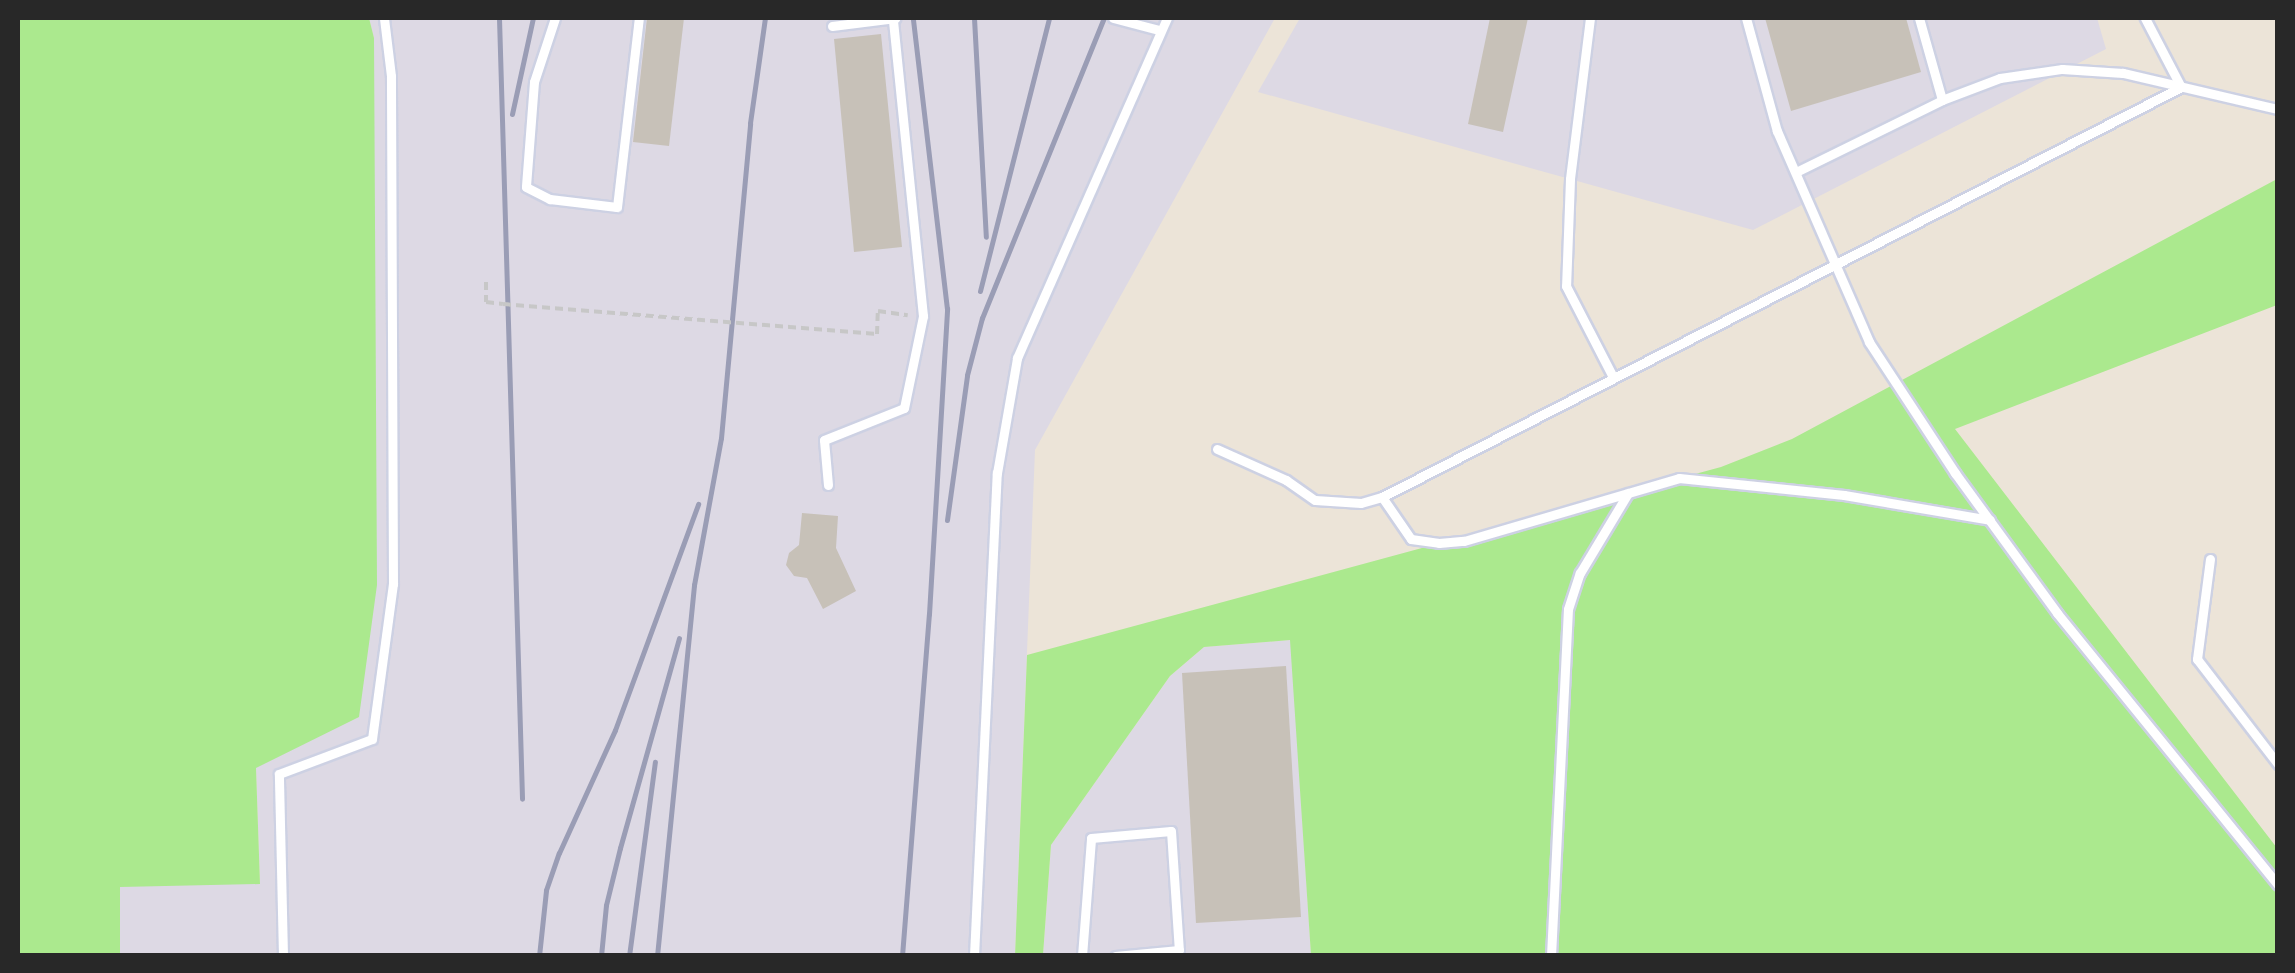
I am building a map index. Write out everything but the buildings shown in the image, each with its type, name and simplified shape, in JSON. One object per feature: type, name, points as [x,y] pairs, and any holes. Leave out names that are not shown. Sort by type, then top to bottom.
[{"type":"lane","points":[[282,956],[279,774],[372,739],[393,584],[391,76],[384,18]]},
{"type":"lane","points":[[554,18],[534,82],[526,186],[550,199],[617,207],[639,18]]},
{"type":"lane","points":[[1113,18],[1159,30]]},
{"type":"lane","points":[[974,956],[997,472],[1017,358],[1167,18]]},
{"type":"lane","points":[[1590,18],[1570,179],[1566,286],[1614,377]]},
{"type":"lane","points":[[1746,18],[1777,131],[1798,171],[1870,342],[2057,613],[2278,885]]},
{"type":"lane","points":[[1919,18],[1942,100]]},
{"type":"lane","points":[[2145,18],[2182,86]]},
{"type":"lane","points":[[828,485],[824,440],[904,408],[923,316],[894,19],[832,26]]},
{"type":"lane","points":[[1798,171],[1942,100],[2000,78],[2062,69],[2123,73],[2278,109]]},
{"type":"lane","points":[[1218,449],[1315,500],[1361,503],[1382,498],[2182,86]]},
{"type":"lane","points":[[1382,498],[1411,539],[1439,543],[1464,542],[1679,478],[1726,481],[1990,520]]},
{"type":"lane","points":[[1552,956],[1568,608],[1580,574],[1628,494]]},
{"type":"lane","points":[[2210,559],[2197,659],[2278,764]]},
{"type":"lane","points":[[1082,956],[1090,838],[1171,831],[1179,950],[1116,956]]},
{"type":"path","points":[[486,282],[486,302],[878,334],[878,312],[923,316]]},
{"type":"shaded area","points":[[369,18],[1275,18],[1035,450],[1015,955],[120,955],[120,886],[260,883],[256,768],[374,38]]},
{"type":"shaded area","points":[[1300,18],[2097,18],[2106,49],[1753,230],[1258,92]]},
{"type":"shaded area","points":[[1291,640],[1311,955],[1043,956],[1051,845],[1170,676],[1204,647]]},
{"type":"green space","points":[[18,18],[369,18],[374,38],[377,585],[359,717],[256,768],[260,884],[120,887],[120,955],[18,955]]},
{"type":"green space","points":[[2277,179],[2277,305],[1955,429],[2277,848],[2277,955],[1311,955],[1290,640],[1204,647],[1170,676],[1051,845],[1043,955],[1015,956],[1027,655],[1721,467],[1792,439]]},
{"type":"railway","points":[[499,18],[522,799]]},
{"type":"railway","points":[[512,114],[533,18]]},
{"type":"railway","points":[[657,956],[694,585],[721,438],[750,123],[765,18]]},
{"type":"railway","points":[[902,956],[929,614],[947,309],[913,18]]},
{"type":"railway","points":[[974,18],[986,237]]},
{"type":"railway","points":[[980,291],[1049,18]]},
{"type":"railway","points":[[947,520],[967,375],[982,318],[1104,18]]},
{"type":"railway","points":[[539,956],[546,890],[559,853],[615,730],[698,504]]},
{"type":"railway","points":[[601,956],[606,905],[679,638]]},
{"type":"railway","points":[[629,956],[655,762]]}]
